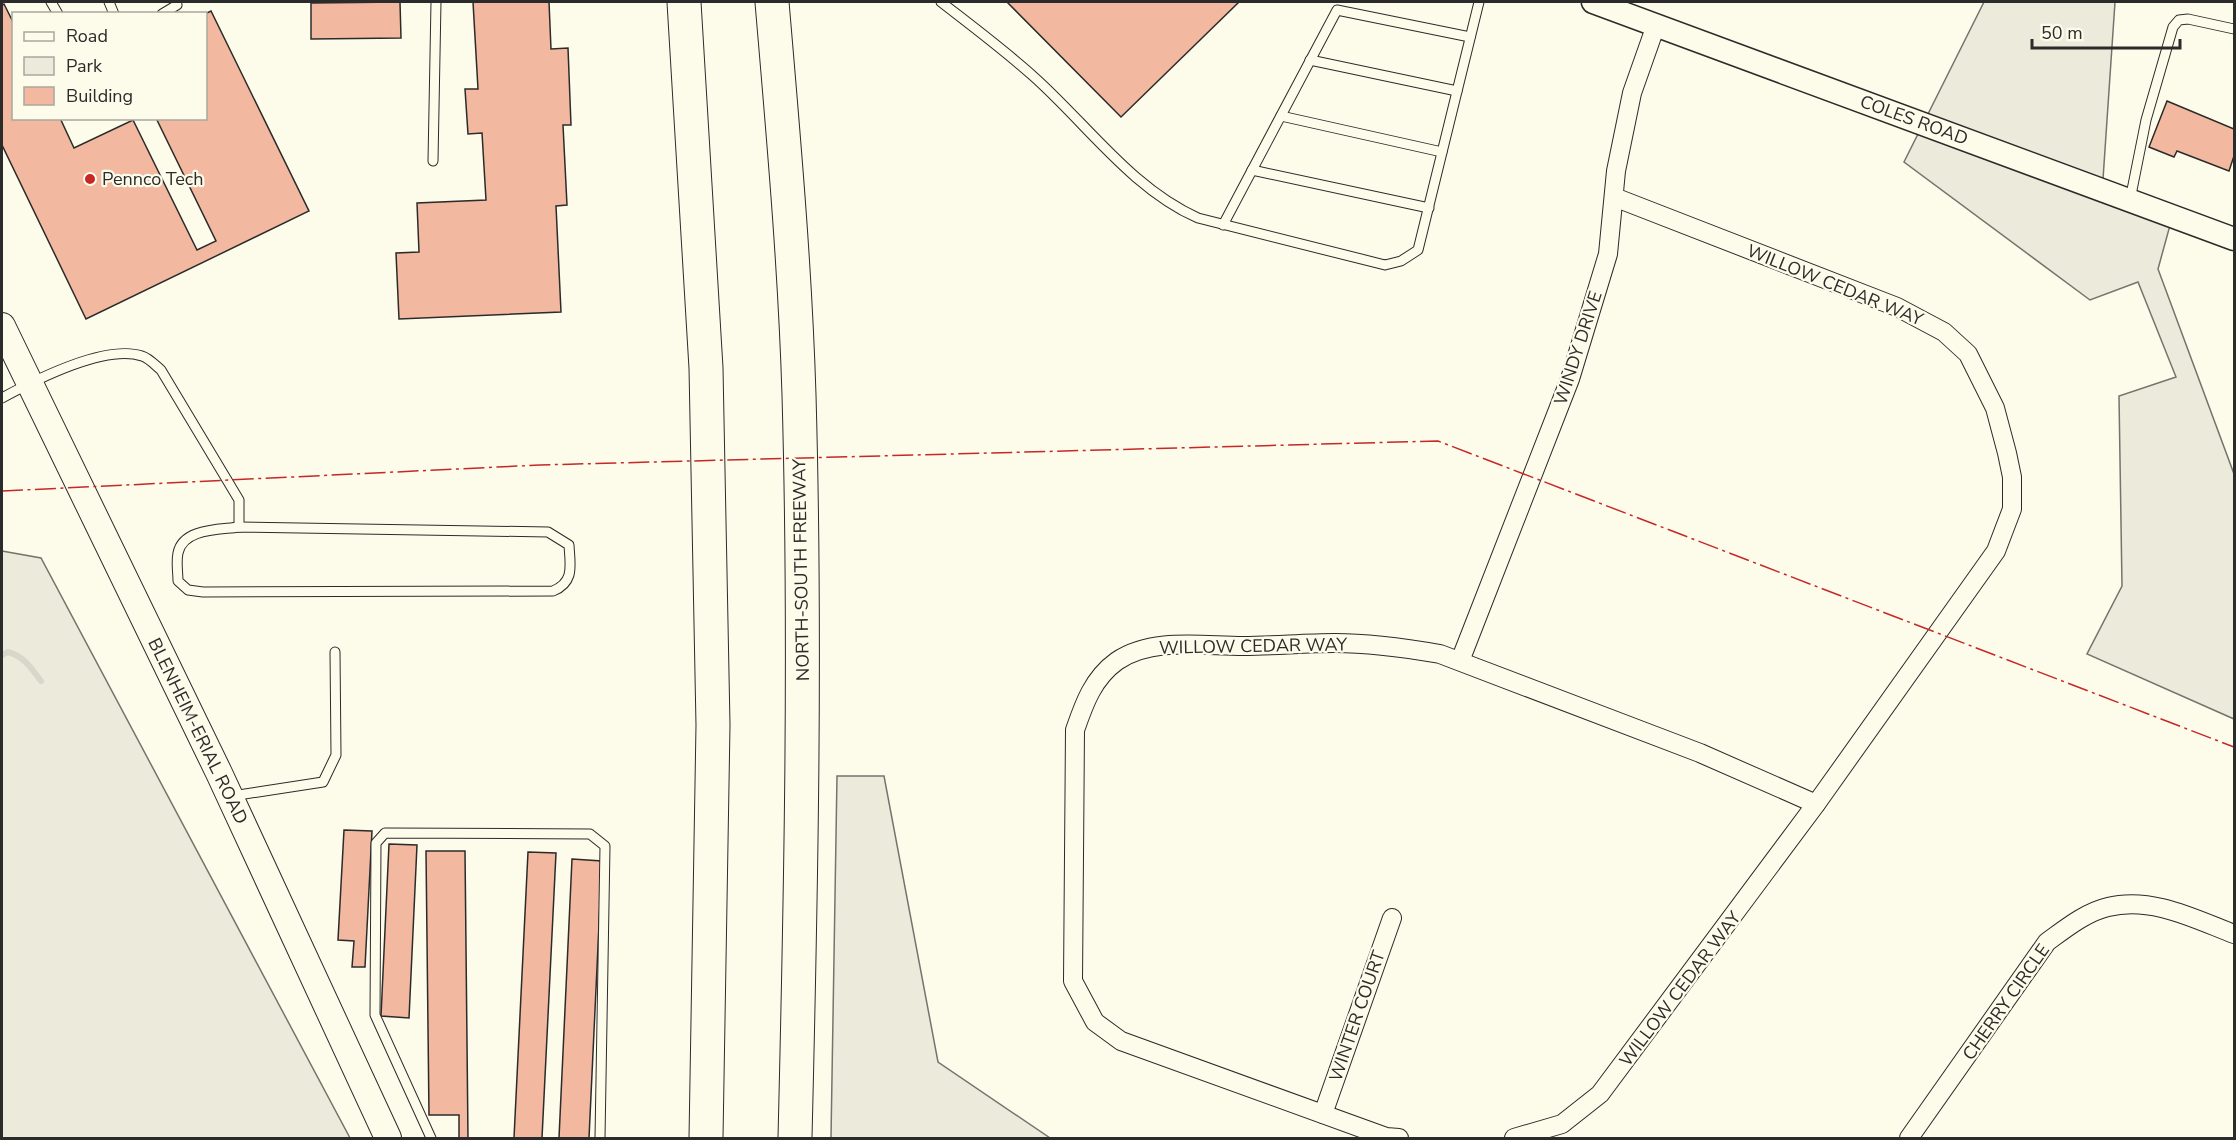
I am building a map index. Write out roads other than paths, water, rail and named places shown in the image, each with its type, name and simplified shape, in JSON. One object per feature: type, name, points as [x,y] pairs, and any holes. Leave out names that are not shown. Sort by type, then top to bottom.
[{"type":"highway","name":"NORTH-SOUTH FREEWAY","points":[[772,2],[785,154],[799,393],[802,826],[795,1138]]},
{"type":"highway","points":[[684,10],[706,368],[713,725],[706,1138]]},
{"type":"main road","name":"BLENHEIM-ERIAL ROAD","points":[[2,326],[230,797],[388,1138]]},
{"type":"street","name":"COLES ROAD","points":[[1593,2],[2235,239]]},
{"type":"street","name":"WINDY DRIVE","points":[[1460,661],[1570,379],[1608,254],[1614,197],[1632,93],[1656,25]]},
{"type":"street","name":"WILLOW CEDAR WAY","points":[[1514,1138],[1562,1124],[1600,1094],[1634,1053],[1816,804],[1996,551],[2012,509],[2012,477],[1995,408],[1968,354],[1944,332],[1897,307],[1614,197]]},
{"type":"street","name":"WILLOW CEDAR WAY","points":[[1398,1138],[1386,1137],[1121,1041],[1095,1022],[1073,981],[1075,730],[1085,699],[1116,661],[1140,650],[1179,645],[1336,643],[1395,647],[1440,654],[1700,753],[1816,804]]},
{"type":"street","name":"CHERRY CIRCLE","points":[[1910,1138],[2047,942],[2075,922],[2107,907],[2143,905],[2173,911],[2235,934]]},
{"type":"street","name":"WINTER COURT","points":[[1323,1114],[1392,918]]},
{"type":"lane","points":[[165,12],[177,5],[176,2]]},
{"type":"lane","points":[[433,161],[436,2]]},
{"type":"lane","points":[[941,2],[1034,77],[1117,161],[1182,211],[1223,225],[1385,265],[1401,261],[1418,250],[1479,2]]},
{"type":"lane","points":[[1223,225],[1337,10],[1470,37]]},
{"type":"lane","points":[[2130,200],[2146,120],[2173,27],[2179,20],[2188,19],[2235,29]]},
{"type":"lane","points":[[1310,60],[1457,91]]},
{"type":"lane","points":[[1281,116],[1442,152]]},
{"type":"lane","points":[[1252,170],[1429,208]]},
{"type":"lane","points":[[2,398],[29,384],[110,353],[143,356],[161,370],[240,500],[239,527]]},
{"type":"lane","points":[[239,527],[548,532],[569,544],[570,577],[564,587],[554,591],[203,592],[188,590],[178,582],[178,552],[184,541],[197,533],[239,527]]},
{"type":"lane","points":[[230,797],[323,782],[336,755],[335,652]]},
{"type":"lane","points":[[431,1138],[375,1015],[376,843],[385,833],[590,834],[605,846],[600,1138]]},
{"type":"waterway","points":[[2,655],[8,652],[19,657],[41,681]]},
{"type":"place","name":"Pennco Tech","points":[[90,179]]}]
